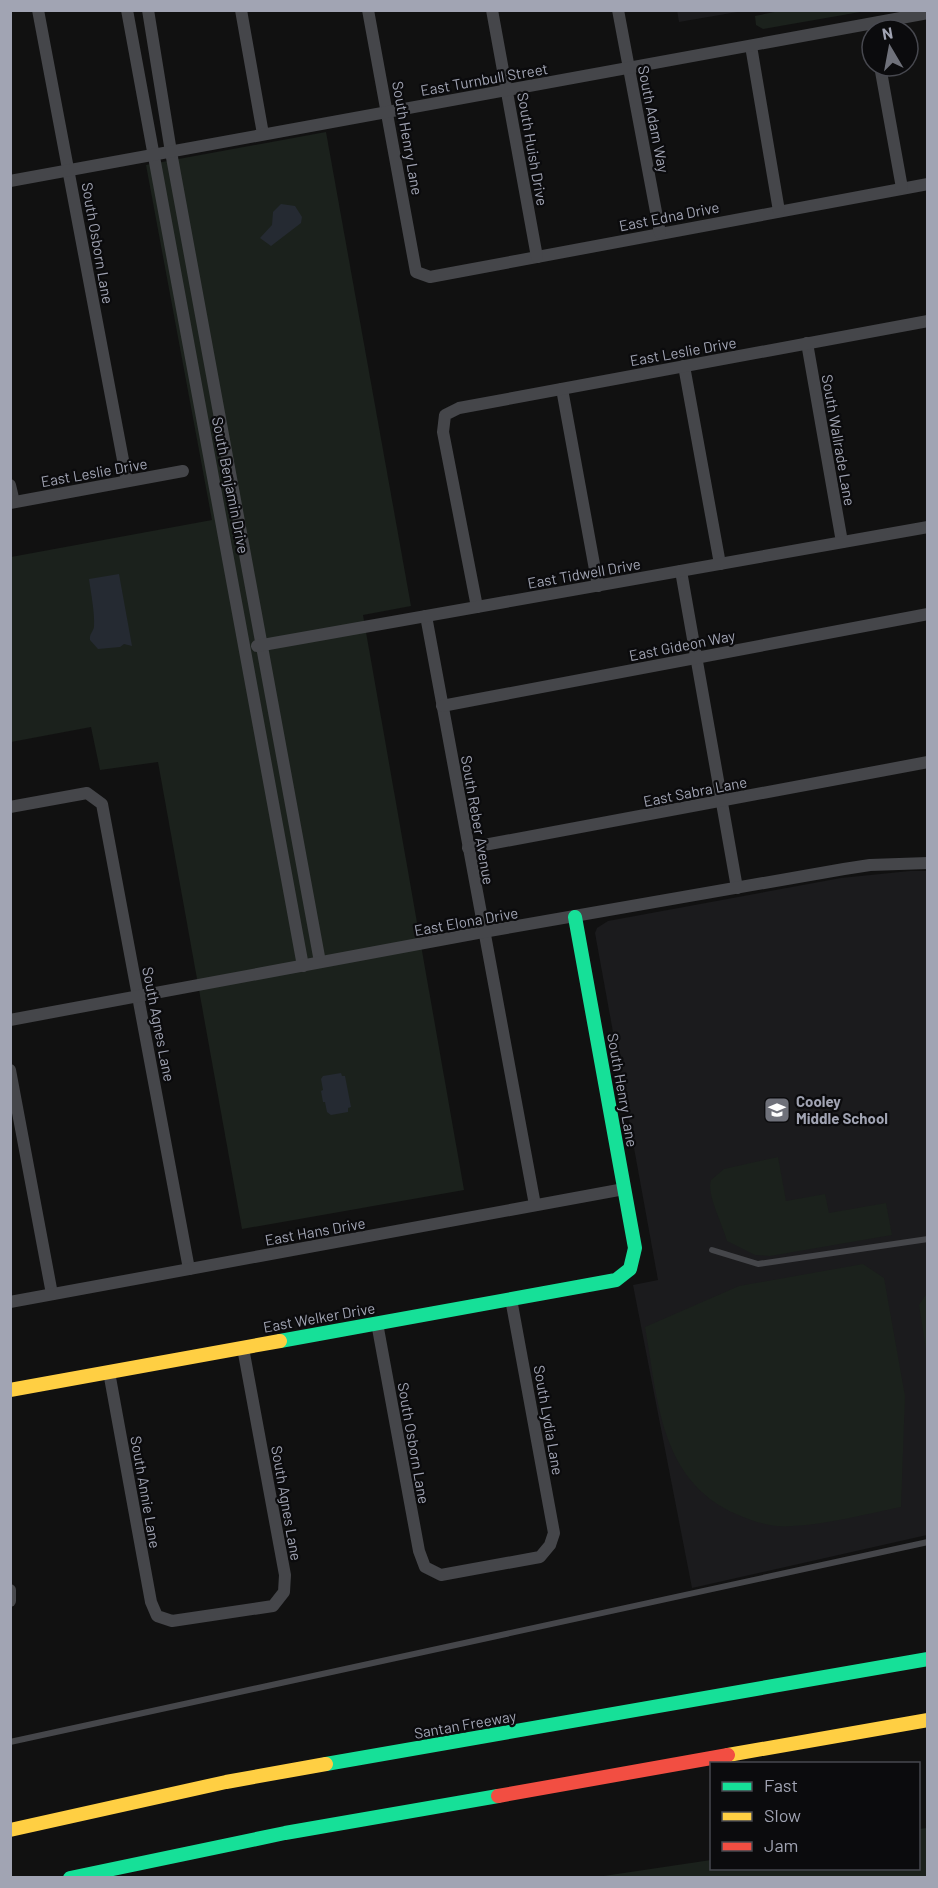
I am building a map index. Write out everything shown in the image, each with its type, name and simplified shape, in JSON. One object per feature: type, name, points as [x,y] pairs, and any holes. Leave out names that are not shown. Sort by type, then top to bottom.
[{"type":"main road","name":"South Henry Lane","points":[[574,917],[635,1248],[630,1269]]},
{"type":"main road","name":"East Welker Drive","points":[[10,1390],[616,1280],[630,1269]]},
{"type":"main road","name":"Santan Freeway","points":[[10,1830],[226,1782],[927,1659]]},
{"type":"main road","points":[[70,1878],[285,1833],[927,1720]]},
{"type":"street","name":"South Osborn Lane","points":[[38,10],[127,481]]},
{"type":"street","name":"South Benjamin Drive","points":[[127,10],[247,648],[303,966]]},
{"type":"street","name":"South Benjamin Drive","points":[[148,10],[171,152],[321,962]]},
{"type":"street","points":[[241,10],[263,134]]},
{"type":"street","name":"South Henry Lane","points":[[368,10],[416,272]]},
{"type":"street","name":"South Huish Drive","points":[[492,10],[537,256]]},
{"type":"street","name":"South Adam Way","points":[[618,10],[660,233]]},
{"type":"street","name":"East Turnbull Street","points":[[908,18],[927,13]]},
{"type":"street","name":"East Turnbull Street","points":[[10,181],[751,46],[860,29]]},
{"type":"street","points":[[751,46],[780,211]]},
{"type":"street","points":[[882,78],[902,188]]},
{"type":"street","name":"East Edna Drive","points":[[416,272],[430,277],[927,184]]},
{"type":"street","name":"East Leslie Drive","points":[[477,608],[443,432],[445,415],[459,408],[927,323]]},
{"type":"street","name":"South Wallrade Lane","points":[[807,343],[842,542]]},
{"type":"street","points":[[684,366],[720,564]]},
{"type":"street","points":[[562,389],[598,586]]},
{"type":"street","name":"East Leslie Drive","points":[[12,502],[183,471]]},
{"type":"street","points":[[10,485],[12,502]]},
{"type":"street","name":"East Tidwell Drive","points":[[247,648],[927,527]]},
{"type":"street","points":[[681,571],[737,888]]},
{"type":"street","name":"East Gideon Way","points":[[442,706],[927,614]]},
{"type":"street","name":"South Reber Avenue","points":[[426,616],[535,1205]]},
{"type":"street","name":"East Sabra Lane","points":[[468,848],[927,762]]},
{"type":"street","name":"South Agnes Lane","points":[[10,807],[87,793],[102,804],[189,1269]]},
{"type":"street","name":"East Elona Drive","points":[[10,1020],[321,962],[870,865],[927,863]]},
{"type":"street","points":[[10,1070],[52,1294]]},
{"type":"street","name":"East Hans Drive","points":[[10,1302],[624,1189]]},
{"type":"street","name":"South Lydia Lane","points":[[425,1567],[441,1575],[540,1557],[550,1545],[554,1533],[511,1299]]},
{"type":"street","name":"South Osborn Lane","points":[[377,1323],[419,1551],[425,1567]]},
{"type":"street","name":"South Agnes Lane","points":[[157,1616],[172,1622],[273,1606],[284,1592],[285,1575],[243,1348]]},
{"type":"street","name":"South Annie Lane","points":[[109,1372],[151,1602],[157,1616]]},
{"type":"street","points":[[10,1590],[10,1602]]},
{"type":"lane","points":[[712,1250],[758,1264],[927,1239]]},
{"type":"lane","points":[[10,1742],[927,1542]]},
{"type":"shaded area","points":[[677,10],[743,10],[743,11],[679,22]]},
{"type":"shaded area","points":[[784,10],[866,11],[763,29],[756,25],[755,16]]},
{"type":"shaded area","points":[[326,132],[411,606],[363,615],[464,1190],[242,1229],[158,762],[100,770],[91,727],[11,742],[11,557],[212,520],[146,165]]},
{"type":"shaded area","points":[[281,204],[295,206],[302,217],[301,223],[271,246],[260,238],[272,225],[273,212]]},
{"type":"shaded area","points":[[119,574],[132,646],[124,644],[120,647],[98,649],[90,640],[94,622],[89,579]]},
{"type":"shaded area","name":"Cooley Middle School","points":[[927,871],[927,1535],[692,1588],[633,1285],[658,1280],[595,933],[597,928],[608,921],[841,878]]},
{"type":"shaded area","points":[[341,1073],[345,1076],[351,1107],[348,1108],[348,1112],[331,1115],[327,1112],[325,1102],[323,1102],[321,1079],[323,1076]]},
{"type":"shaded area","points":[[778,1157],[786,1201],[825,1194],[829,1213],[886,1203],[892,1235],[770,1256],[755,1255],[727,1241],[713,1201],[711,1180],[724,1169]]},
{"type":"shaded area","points":[[863,1264],[884,1278],[905,1396],[901,1507],[834,1521],[786,1526],[764,1524],[736,1514],[711,1499],[691,1481],[677,1459],[666,1435],[659,1409],[645,1327],[739,1286]]},
{"type":"shaded area","points":[[927,1293],[927,1356],[919,1305]]},
{"type":"shaded area","points":[[927,1828],[927,1877],[597,1877],[710,1860],[710,1870],[920,1870],[920,1829]]},
{"type":"traffic: fast","points":[[280,1341],[616,1280],[630,1269],[635,1248],[575,917]]},
{"type":"traffic: fast","points":[[326,1764],[928,1659]]},
{"type":"traffic: fast","points":[[70,1878],[285,1833],[498,1796]]},
{"type":"traffic: slow","points":[[10,1390],[280,1341]]},
{"type":"traffic: slow","points":[[728,1755],[928,1720]]},
{"type":"traffic: slow","points":[[10,1830],[226,1782],[326,1764]]},
{"type":"traffic: jam","points":[[498,1796],[728,1755]]},
{"type":"place","name":"Cooley Middle School","points":[[777,1110]]}]
